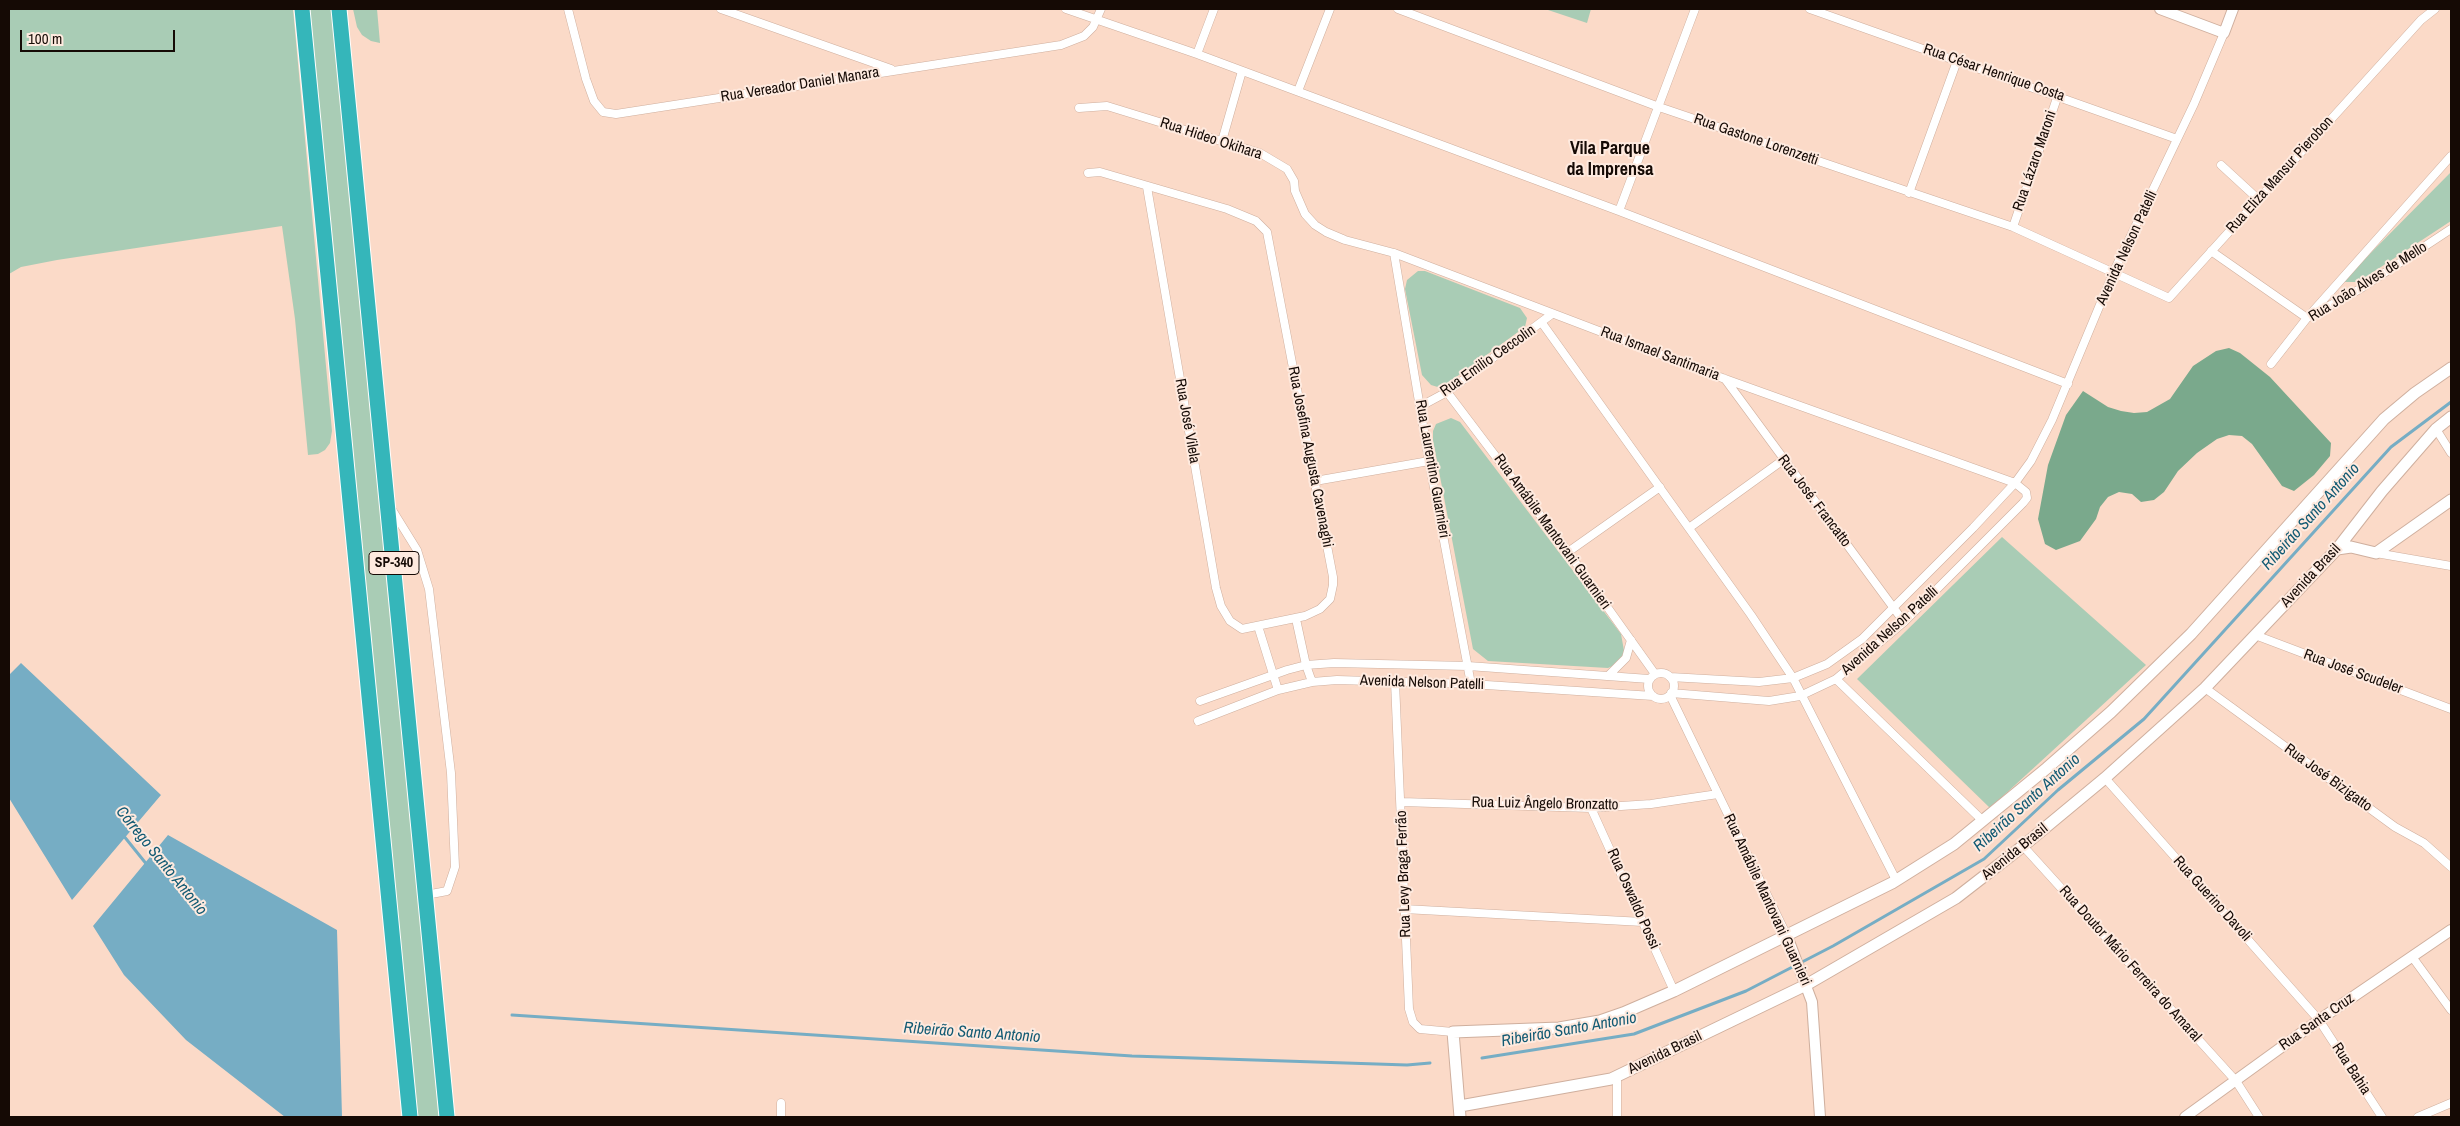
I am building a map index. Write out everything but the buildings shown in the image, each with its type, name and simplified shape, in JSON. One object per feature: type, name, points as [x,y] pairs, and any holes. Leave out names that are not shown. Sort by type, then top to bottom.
[{"type":"highway","name":"SP-340","points":[[302,9],[410,1117]]},
{"type":"highway","name":"SP-340","points":[[339,9],[447,1117]]},
{"type":"main road","points":[[1460,1111],[1453,1032],[1526,1030],[1580,1024],[1623,1013],[1788,938],[1896,880],[1949,848],[2090,731],[2153,672],[2191,634],[2378,425],[2415,393],[2451,368]]},
{"type":"main road","name":"Avenida Brasil","points":[[1460,1111],[1611,1079],[1806,985],[1942,907],[2023,846],[2105,778],[2205,688],[2337,549],[2382,491],[2436,429],[2451,417]]},
{"type":"main road","points":[[2337,549],[2350,547],[2376,553],[2451,500]]},
{"type":"street","name":"Rua Vereador Daniel Manara","points":[[568,9],[590,91],[599,110],[606,113],[628,113],[1066,43],[1084,36],[1097,19],[1101,9]]},
{"type":"street","points":[[721,9],[894,70]]},
{"type":"street","points":[[1066,9],[1197,54],[1619,211],[2068,384]]},
{"type":"street","points":[[1197,54],[1214,9]]},
{"type":"street","points":[[1298,91],[1330,9]]},
{"type":"street","name":"Rua Gastone Lorenzetti","points":[[1398,9],[1659,107],[2013,227],[2114,271]]},
{"type":"street","points":[[1619,211],[1695,9]]},
{"type":"street","name":"Rua César Henrique Costa","points":[[1810,9],[2058,95],[2177,139]]},
{"type":"street","points":[[2160,9],[2224,33]]},
{"type":"street","name":"Avenida Nelson Patelli","points":[[1670,677],[1740,682],[1793,678],[1827,664],[1848,651],[1893,608],[1974,528],[2015,483],[2042,441],[2068,384],[2114,271],[2177,139],[2233,9]]},
{"type":"street","name":"Rua Eliza Mansur Pierobon","points":[[2114,271],[2169,298],[2420,20],[2435,9]]},
{"type":"street","points":[[1909,192],[1957,61]]},
{"type":"street","points":[[1222,141],[1242,71]]},
{"type":"street","name":"Rua Lázaro Maroni","points":[[2013,227],[2058,95]]},
{"type":"street","name":"Rua Hideo Okihara","points":[[1079,108],[1107,106],[1260,153],[1282,165],[1290,175],[1298,200],[1309,219]]},
{"type":"street","points":[[2212,251],[2307,318],[2451,156]]},
{"type":"street","points":[[2221,165],[2258,199]]},
{"type":"street","points":[[1088,173],[1100,172],[1147,187]]},
{"type":"street","name":"Rua Josefina Augusta Cavenaghi","points":[[1147,187],[1248,217],[1261,224],[1270,238],[1333,585],[1327,603],[1313,613],[1296,619],[1258,626]]},
{"type":"street","name":"Rua José Vilela","points":[[1147,187],[1217,593],[1224,612],[1236,627],[1242,629],[1258,626]]},
{"type":"street","name":"Rua Ismael Santimaria","points":[[1309,219],[1326,232],[1345,240],[1394,253],[1724,379],[2015,483]]},
{"type":"street","name":"Rua João Alves de Mello","points":[[2271,364],[2307,318],[2360,289],[2451,229]]},
{"type":"street","name":"Rua Laurentino Guarnieri","points":[[1394,253],[1429,461],[1471,684]]},
{"type":"street","name":"Rua Emilio Ceccolin","points":[[1421,406],[1448,392],[1552,314]]},
{"type":"street","points":[[1542,323],[1689,528],[1793,678],[1800,696],[1896,880]]},
{"type":"street","name":"Rua José. Francatto","points":[[1724,379],[1904,622]]},
{"type":"street","name":"Rua Amábile Mantovani Guarnieri","points":[[1448,392],[1632,640],[1652,677]]},
{"type":"street","points":[[2436,429],[2451,453]]},
{"type":"street","points":[[1689,528],[1783,460]]},
{"type":"street","points":[[1315,481],[1429,461]]},
{"type":"street","name":"Avenida Nelson Patelli","points":[[1670,694],[1769,701],[1800,696],[1836,679],[1904,622],[2025,501],[2027,498],[2026,492],[2015,483]]},
{"type":"street","points":[[1568,552],[1660,487]]},
{"type":"street","points":[[388,503],[417,550],[430,589],[451,772],[455,866],[447,891],[426,895]]},
{"type":"street","points":[[2376,553],[2451,566]]},
{"type":"street","points":[[1296,619],[1306,665],[1312,682]]},
{"type":"street","points":[[1258,626],[1278,690]]},
{"type":"street","name":"Rua José Scudeler","points":[[2255,636],[2451,709]]},
{"type":"street","points":[[1609,675],[1626,658],[1632,640]]},
{"type":"street","name":"Avenida Nelson Patelli","points":[[1200,700],[1273,674],[1306,665],[1334,663],[1468,666],[1652,677]]},
{"type":"street","points":[[1664,673],[1670,677],[1673,683],[1670,694],[1662,698],[1652,696],[1648,687],[1652,677],[1664,673]]},
{"type":"street","points":[[1836,679],[1983,821]]},
{"type":"street","name":"Avenida Nelson Patelli","points":[[1198,721],[1278,690],[1312,682],[1363,680],[1471,684],[1652,696]]},
{"type":"street","name":"Rua Levy Braga Ferrão","points":[[1395,682],[1402,802],[1404,909],[1411,1018],[1420,1029],[1453,1032]]},
{"type":"street","name":"Rua José Bizigatto","points":[[2205,688],[2395,827],[2424,843],[2451,867]]},
{"type":"street","name":"Rua Amábile Mantovani Guarnieri","points":[[1670,694],[1788,938],[1812,1002],[1817,1116]]},
{"type":"street","name":"Rua Guerino Davoli","points":[[2105,778],[2319,1020]]},
{"type":"street","name":"Rua Luiz Ângelo Bronzatto","points":[[1402,802],[1591,808],[1651,804],[1718,794]]},
{"type":"street","name":"Rua Oswaldo Possi","points":[[1591,808],[1674,991]]},
{"type":"street","name":"Rua Doutor Mário Ferreira do Amaral","points":[[2023,846],[2236,1081],[2259,1117]]},
{"type":"street","points":[[1404,909],[1643,922]]},
{"type":"street","name":"Rua Santa Cruz","points":[[2185,1117],[2319,1020],[2413,958],[2451,930]]},
{"type":"street","points":[[2413,958],[2451,1010]]},
{"type":"street","name":"Rua Bahia","points":[[2319,1020],[2382,1117]]},
{"type":"street","points":[[1617,1117],[1618,1076]]},
{"type":"street","points":[[2418,1117],[2451,1102]]},
{"type":"street","points":[[781,1103],[781,1117]]},
{"type":"green space","points":[[9,9],[293,9],[332,431],[330,443],[325,450],[318,454],[308,455],[295,319],[282,226],[57,260],[21,267],[9,274]]},
{"type":"green space","points":[[308,9],[333,9],[441,1117],[416,1117]]},
{"type":"green space","points":[[353,9],[377,9],[380,43],[371,41],[362,35],[357,27]]},
{"type":"green space","points":[[1545,9],[1591,9],[1587,23]]},
{"type":"green space","points":[[2451,172],[2451,221],[2358,282],[2342,282]]},
{"type":"green space","points":[[1418,271],[1425,271],[1520,308],[1527,318],[1525,327],[1441,388],[1431,385],[1422,375],[1405,289],[1407,280]]},
{"type":"green space","points":[[2229,348],[2240,353],[2270,377],[2331,443],[2330,456],[2314,475],[2294,491],[2282,486],[2252,444],[2242,436],[2229,435],[2217,439],[2197,453],[2178,471],[2164,492],[2154,500],[2141,502],[2132,494],[2119,492],[2108,497],[2100,507],[2096,519],[2080,541],[2056,550],[2045,544],[2038,519],[2048,465],[2066,415],[2083,391],[2108,407],[2134,413],[2147,412],[2170,399],[2193,366],[2216,351]]},
{"type":"green space","points":[[1451,418],[1460,422],[1621,634],[1625,656],[1619,663],[1608,668],[1488,661],[1473,649],[1433,440],[1433,431],[1436,424]]},
{"type":"green space","points":[[2002,537],[2146,665],[1990,808],[1857,679]]},
{"type":"water","points":[[21,663],[161,795],[72,900],[9,798],[9,675]]},
{"type":"water","points":[[168,835],[337,930],[342,1117],[285,1117],[186,1040],[124,975],[93,926]]},
{"type":"waterway","name":"Ribeirão Santo Antonio","points":[[1482,1058],[1634,1034],[1746,991],[1833,946],[1984,859],[2058,790],[2144,719],[2391,447],[2451,402]]},
{"type":"waterway","name":"Córrego Santo Antonio","points":[[123,835],[148,866]]},
{"type":"waterway","name":"Ribeirão Santo Antonio","points":[[512,1015],[1132,1056],[1407,1065],[1430,1063]]},
{"type":"district","name":"Vila Parque da Imprensa","points":[[1610,159]]}]
